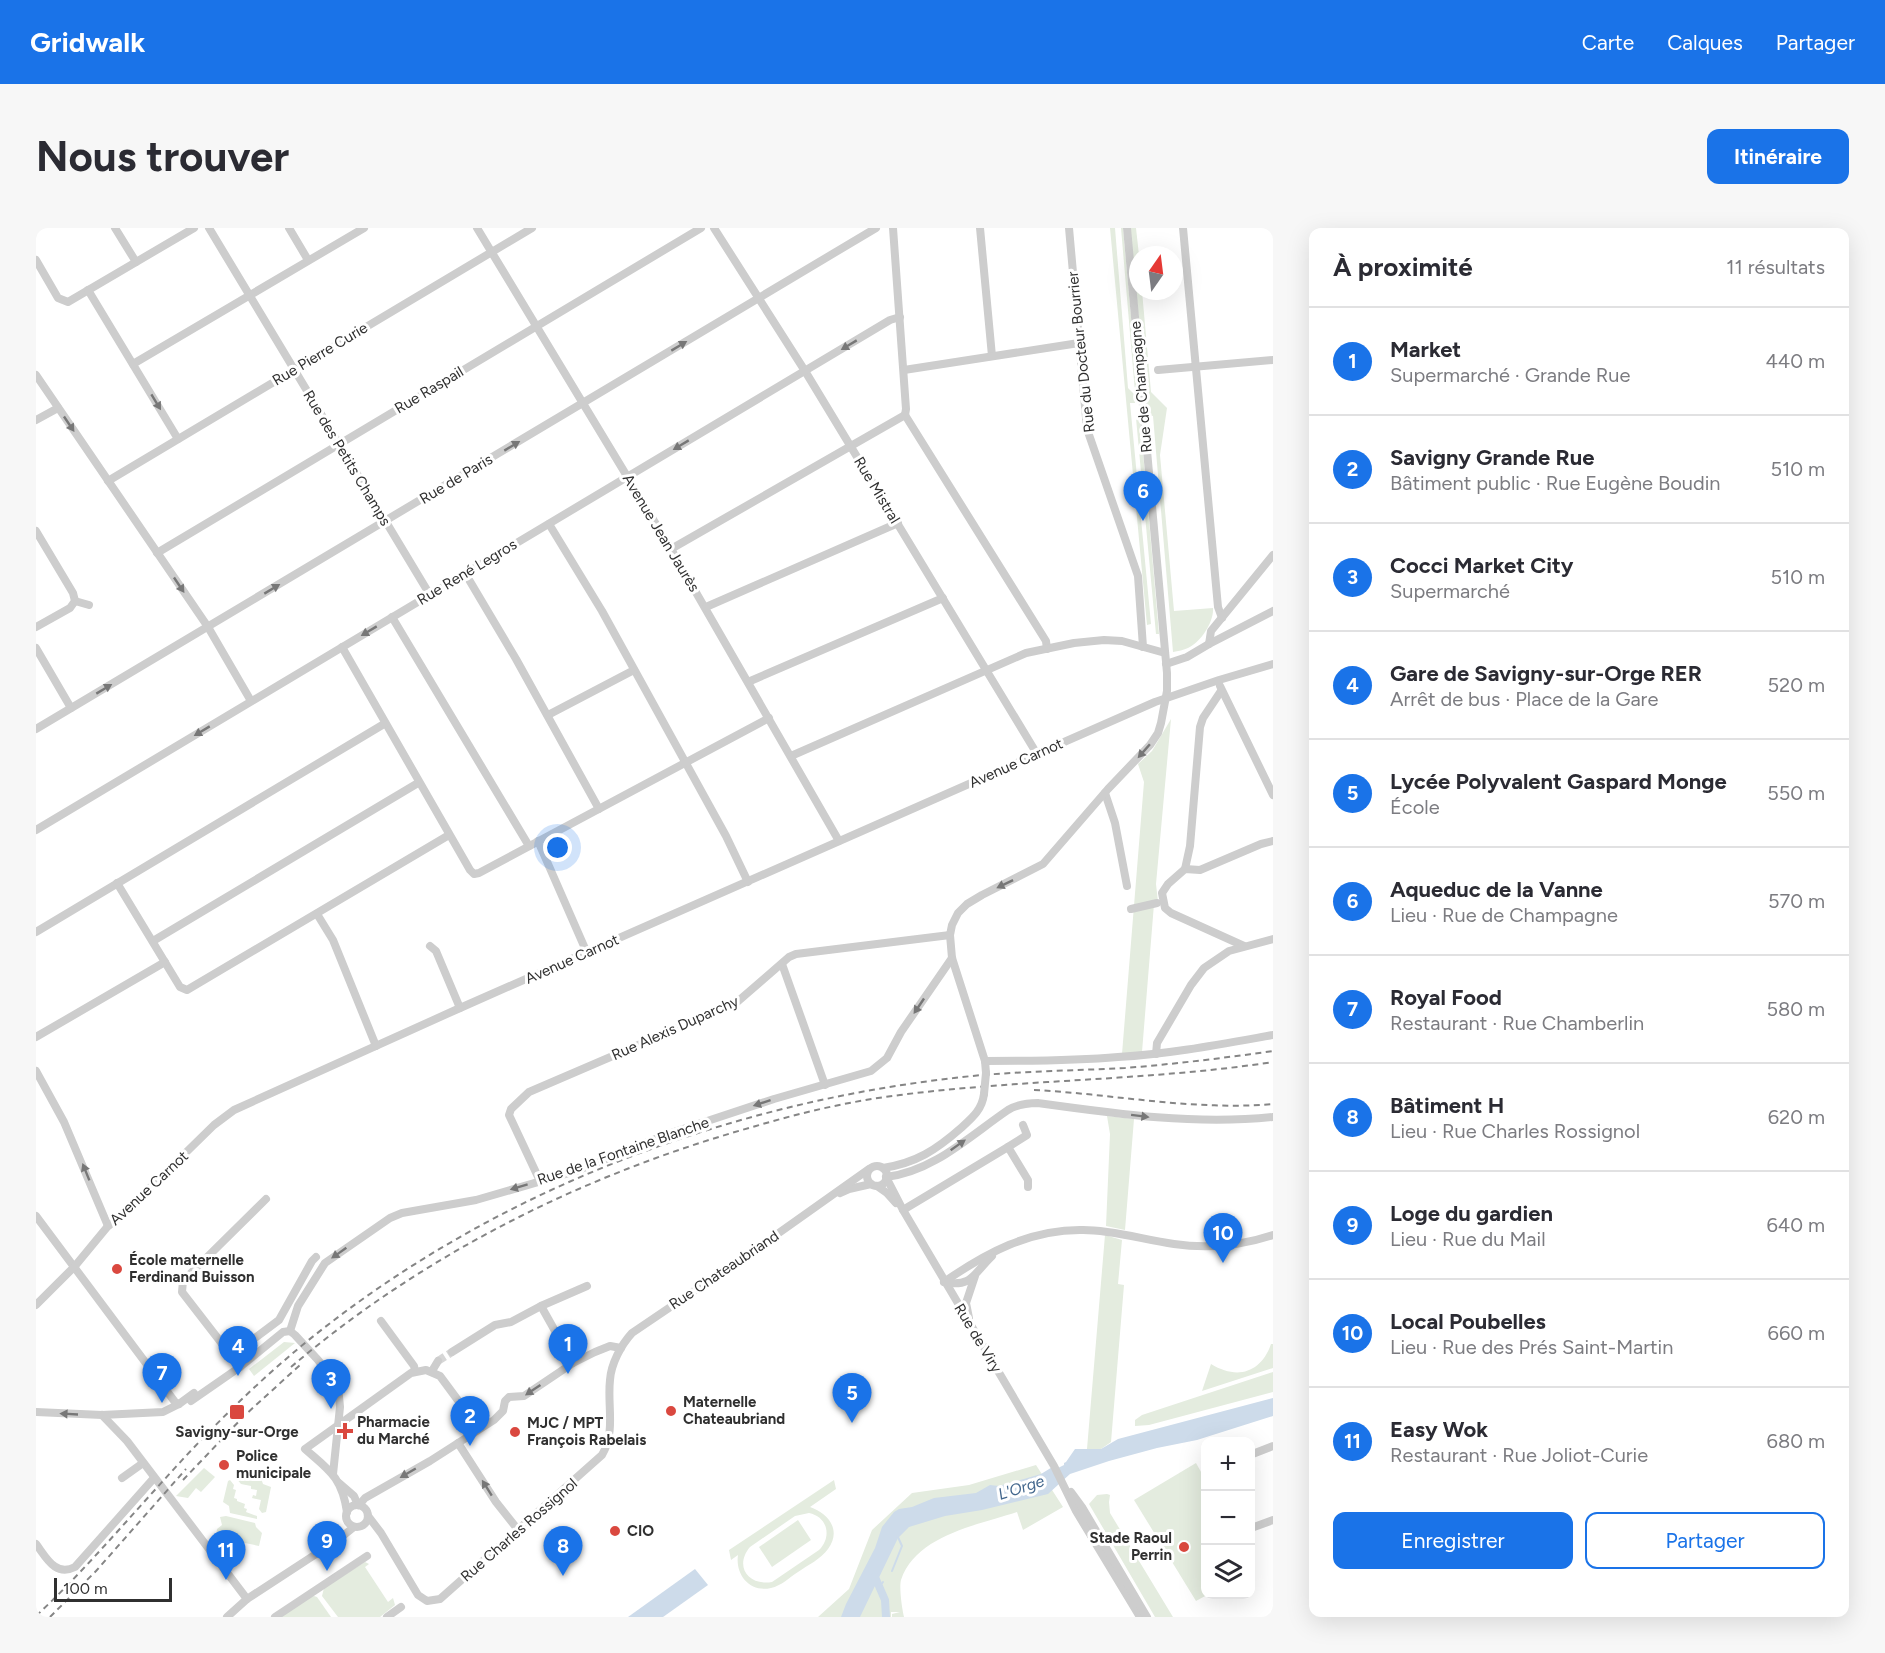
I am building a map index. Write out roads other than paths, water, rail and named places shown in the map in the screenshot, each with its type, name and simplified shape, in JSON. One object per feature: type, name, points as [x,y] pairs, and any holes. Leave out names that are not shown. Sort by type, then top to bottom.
[{"type":"street","points":[[116,228],[136,262]]},
{"type":"street","points":[[36,260],[58,298],[68,302],[194,228]]},
{"type":"street","name":"Rue des Petits Champs","points":[[208,228],[430,595]]},
{"type":"street","points":[[289,228],[308,260]]},
{"type":"street","points":[[133,364],[364,228]]},
{"type":"street","name":"Avenue Jean Jaurès","points":[[477,228],[671,549],[840,841]]},
{"type":"street","name":"Rue Pierre Curie","points":[[108,481],[532,228]]},
{"type":"street","name":"Rue Raspail","points":[[157,553],[701,228]]},
{"type":"street","name":"Rue Mistral","points":[[714,228],[805,371],[1037,754]]},
{"type":"street","name":"Rue de Paris","points":[[36,729],[876,228]]},
{"type":"street","points":[[893,228],[904,370],[905,415],[1046,641],[1047,649]]},
{"type":"street","points":[[980,228],[992,356]]},
{"type":"street","name":"Rue du Docteur Bourrier","points":[[1069,228],[1087,429],[1136,567],[1143,647]]},
{"type":"street","name":"Rue de Champagne","points":[[950,936],[958,913],[967,904],[1043,864],[1156,737],[1161,723],[1167,673],[1126,228]]},
{"type":"street","points":[[1184,228],[1218,607],[1225,635]]},
{"type":"street","points":[[88,290],[178,439]]},
{"type":"street","name":"Rue René Legros","points":[[36,830],[890,320],[900,317]]},
{"type":"street","points":[[904,370],[1079,343]]},
{"type":"street","points":[[1158,370],[1273,360]]},
{"type":"street","points":[[36,375],[208,627],[251,701]]},
{"type":"street","points":[[36,420],[58,408]]},
{"type":"street","points":[[671,549],[905,415]]},
{"type":"street","points":[[705,607],[898,523]]},
{"type":"street","points":[[549,524],[602,611],[686,762],[748,882]]},
{"type":"street","points":[[36,531],[73,593],[75,601],[70,608],[36,627]]},
{"type":"street","points":[[1209,644],[1211,631],[1273,555]]},
{"type":"street","points":[[465,573],[599,808]]},
{"type":"street","points":[[748,682],[942,598]]},
{"type":"street","points":[[75,601],[89,605]]},
{"type":"street","points":[[1166,664],[1179,661],[1273,611]]},
{"type":"street","points":[[392,617],[529,846]]},
{"type":"street","points":[[791,756],[1026,653],[1086,641],[1104,640],[1122,641],[1165,653]]},
{"type":"street","points":[[342,647],[418,783],[474,874],[769,718]]},
{"type":"street","points":[[36,648],[71,708]]},
{"type":"street","name":"Avenue Carnot","points":[[37,1300],[75,1266],[108,1226],[214,1125],[234,1110],[460,1008],[1165,698],[1273,664]]},
{"type":"street","points":[[548,715],[634,669]]},
{"type":"street","points":[[1219,680],[1221,691],[1273,795]]},
{"type":"street","points":[[1131,909],[1159,900],[1164,889],[1185,869],[1190,846],[1200,727],[1203,718],[1221,691]]},
{"type":"street","points":[[36,932],[384,724]]},
{"type":"street","points":[[153,941],[418,783]]},
{"type":"street","points":[[1105,793],[1115,823],[1127,886]]},
{"type":"street","points":[[117,883],[184,990],[190,989],[449,835]]},
{"type":"street","points":[[1185,869],[1200,870],[1273,841]]},
{"type":"street","points":[[538,842],[587,953]]},
{"type":"street","points":[[1159,900],[1171,913],[1244,946]]},
{"type":"street","points":[[317,914],[333,940],[376,1046]]},
{"type":"street","points":[[907,1162],[886,1177],[884,1183],[874,1185],[867,1177],[869,1169],[874,1166],[883,1168],[907,1162],[933,1151],[978,1112],[984,1094],[985,1061],[952,958],[950,936]]},
{"type":"street","name":"Rue Alexis Duparchy","points":[[540,1180],[510,1115],[511,1109],[529,1092],[736,1003],[796,954],[950,936]]},
{"type":"street","points":[[1156,1054],[1157,1043],[1191,985],[1204,968],[1223,954],[1273,939]]},
{"type":"street","points":[[430,946],[436,951],[460,1008]]},
{"type":"street","name":"Rue de la Fontaine Blanche","points":[[290,1331],[298,1306],[325,1263],[395,1215],[476,1200],[576,1171],[668,1134],[774,1099],[863,1074],[882,1063],[952,958]]},
{"type":"street","points":[[36,1036],[165,963]]},
{"type":"street","points":[[782,964],[825,1085]]},
{"type":"street","points":[[985,1061],[1065,1060],[1156,1054],[1273,1035]]},
{"type":"street","points":[[36,1071],[64,1122],[108,1226]]},
{"type":"street","points":[[886,1177],[903,1174],[928,1164],[961,1144],[1008,1110],[1029,1103],[1038,1102],[1181,1120],[1221,1121],[1273,1117]]},
{"type":"street","points":[[903,1210],[1027,1135],[1023,1125]]},
{"type":"street","points":[[1008,1147],[1028,1180],[1028,1187]]},
{"type":"street","name":"Rue de Viry","points":[[883,1168],[903,1210],[944,1282],[1065,1485]]},
{"type":"street","name":"Rue Chateaubriand","points":[[831,1197],[869,1169]]},
{"type":"street","name":"Rue de Viry","points":[[874,1185],[887,1192],[903,1210]]},
{"type":"street","name":"Rue Chateaubriand","points":[[621,1348],[628,1337],[638,1329],[831,1197],[849,1189],[874,1185]]},
{"type":"street","points":[[240,1366],[182,1292],[182,1285],[183,1281],[266,1199]]},
{"type":"street","points":[[36,1216],[175,1402],[180,1400],[189,1402],[240,1366],[282,1332],[290,1331],[296,1335],[338,1386],[340,1407],[333,1474]]},
{"type":"street","points":[[944,1282],[1000,1248],[1037,1235],[1066,1230],[1102,1231],[1196,1246],[1235,1245],[1254,1242],[1273,1235]]},
{"type":"street","points":[[944,1282],[956,1285],[970,1280],[1000,1248]]},
{"type":"street","points":[[231,1356],[279,1320],[316,1257]]},
{"type":"street","points":[[970,1324],[966,1303],[976,1274]]},
{"type":"street","points":[[452,1352],[495,1325],[511,1322],[587,1286]]},
{"type":"street","points":[[541,1306],[573,1363]]},
{"type":"street","points":[[381,1321],[414,1366],[415,1371]]},
{"type":"street","points":[[347,1512],[365,1498],[498,1417],[509,1397],[524,1396],[573,1363],[610,1346],[621,1348]]},
{"type":"street","name":"Rue Charles Rossignol","points":[[338,1426],[305,1449],[354,1496],[358,1505],[365,1509],[418,1595],[425,1600],[436,1601],[519,1531],[602,1455],[609,1440],[610,1379],[621,1348]]},
{"type":"street","points":[[432,1371],[438,1361]]},
{"type":"street","points":[[338,1426],[415,1371],[432,1371],[440,1376],[477,1426]]},
{"type":"street","points":[[36,1412],[102,1415],[163,1412],[180,1400],[207,1389]]},
{"type":"street","points":[[102,1415],[143,1463],[248,1599]]},
{"type":"street","points":[[458,1443],[496,1502],[519,1531]]},
{"type":"street","points":[[1255,1453],[1273,1446]]},
{"type":"street","points":[[122,1478],[143,1463]]},
{"type":"street","points":[[36,1544],[53,1567],[62,1570],[75,1567],[154,1478]]},
{"type":"street","name":"Rue Charles Rossignol","points":[[339,1483],[348,1522],[354,1527]]},
{"type":"street","points":[[1065,1485],[1077,1511],[1140,1617]]},
{"type":"street","points":[[1065,1485],[1082,1507],[1147,1617]]},
{"type":"street","points":[[227,1617],[248,1599],[354,1527],[363,1525],[368,1516]]},
{"type":"street","points":[[1255,1527],[1273,1520]]},
{"type":"street","points":[[275,1617],[367,1556]]},
{"type":"street","points":[[387,1617],[401,1606]]},
{"type":"water","name":"L'Orge","points":[[1273,1398],[1273,1416],[1197,1440],[1157,1448],[1070,1474],[1048,1494],[982,1510],[945,1516],[909,1527],[898,1538],[860,1617],[841,1617],[875,1548],[882,1527],[894,1512],[934,1498],[976,1493],[990,1485],[999,1486],[1041,1474],[1054,1466],[1056,1469],[1064,1465],[1075,1449],[1101,1449],[1118,1439]]},
{"type":"water","points":[[695,1569],[708,1585],[663,1617],[628,1617]]},
{"type":"waterway","points":[[892,1571],[902,1546],[897,1535]]},
{"type":"waterway","points":[[875,1577],[885,1600],[886,1617]]},
{"type":"waterway","points":[[880,1586],[883,1582]]},
{"type":"tunnel","points":[[438,1361],[452,1352]]},
{"type":"railway","points":[[36,1616],[85,1567],[214,1427],[267,1375],[305,1343],[376,1290],[451,1242],[530,1200],[611,1164],[694,1134],[780,1110],[866,1091],[954,1078],[1125,1068],[1273,1051]]},
{"type":"railway","points":[[291,1367],[396,1288],[452,1253],[510,1221],[570,1193],[631,1167],[693,1145],[791,1116],[882,1097],[993,1086],[1180,1073],[1273,1062]]},
{"type":"railway","points":[[1034,1090],[1183,1104],[1243,1106],[1273,1104]]},
{"type":"railway","points":[[183,1480],[244,1416],[300,1365]]},
{"type":"railway","points":[[50,1617],[96,1571],[186,1469]]},
{"type":"place","name":"Aqueduc de la Vanne","points":[[1143,521]]},
{"type":"place","name":"Local Poubelles","points":[[1223,1263]]},
{"type":"place","name":"École maternelle Ferdinand Buisson","points":[[117,1269]]},
{"type":"place","name":"Market","points":[[568,1374]]},
{"type":"place","name":"Gare de Savigny-sur-Orge RER","points":[[238,1376]]},
{"type":"place","name":"Royal Food","points":[[162,1403]]},
{"type":"place","name":"Cocci Market City","points":[[331,1409]]},
{"type":"place","name":"Maternelle Chateaubriand","points":[[671,1411]]},
{"type":"place","name":"Savigny-sur-Orge","points":[[237,1412]]},
{"type":"place","name":"Lycée Polyvalent Gaspard Monge","points":[[852,1423]]},
{"type":"place","name":"Pharmacie du Marché","points":[[345,1431]]},
{"type":"place","name":"MJC / MPT François Rabelais","points":[[515,1432]]},
{"type":"place","name":"Savigny Grande Rue","points":[[470,1446]]},
{"type":"place","name":"Police municipale","points":[[224,1465]]},
{"type":"place","name":"CIO","points":[[615,1531]]},
{"type":"place","name":"Stade Raoul Perrin","points":[[1184,1547]]},
{"type":"place","name":"Loge du gardien","points":[[327,1571]]},
{"type":"place","name":"Bâtiment H","points":[[563,1576]]},
{"type":"place","name":"Easy Wok","points":[[226,1580]]}]
